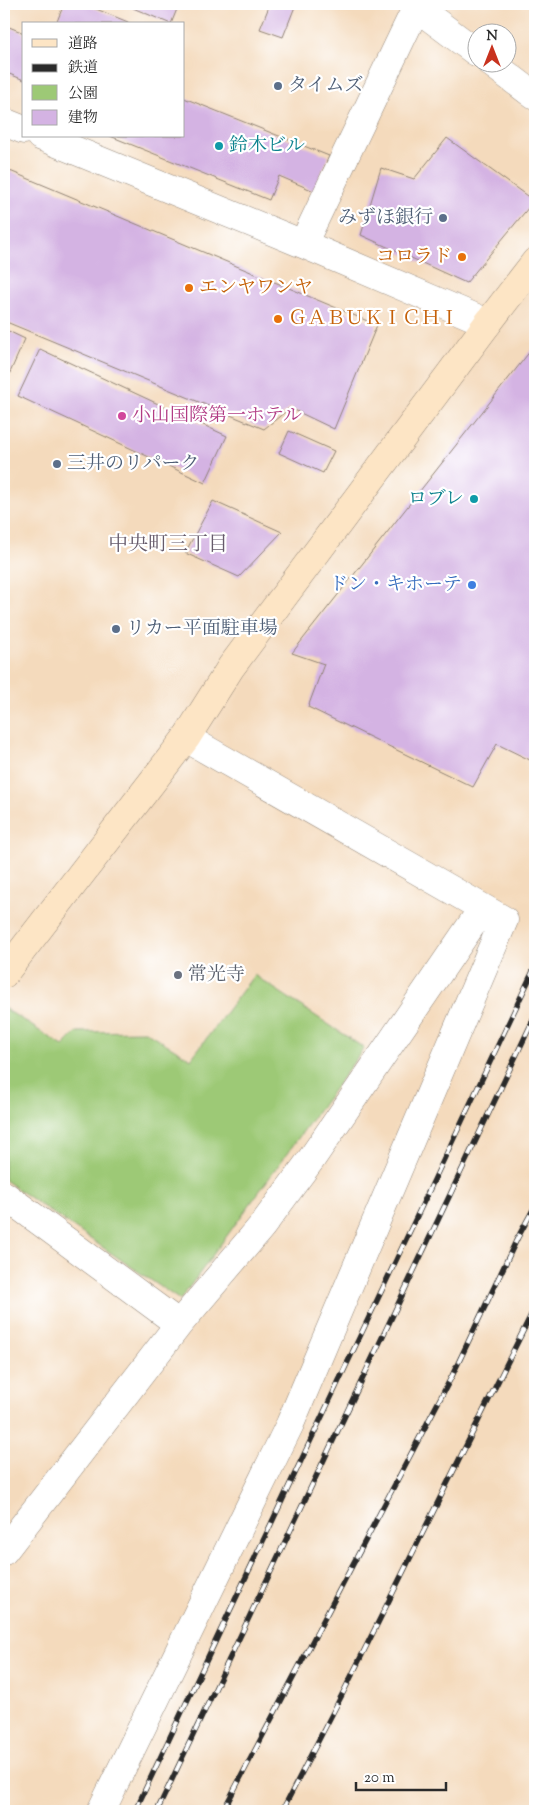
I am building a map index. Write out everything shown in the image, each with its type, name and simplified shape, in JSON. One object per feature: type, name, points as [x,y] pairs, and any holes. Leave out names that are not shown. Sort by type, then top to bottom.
[{"type":"street","points":[[303,244],[417,5],[466,44]]},
{"type":"street","points":[[503,72],[535,96]]},
{"type":"street","points":[[4,122],[22,129]]},
{"type":"street","points":[[45,138],[303,244],[488,323]]},
{"type":"street","points":[[4,974],[186,738],[232,667],[535,262]]},
{"type":"street","points":[[101,1811],[290,1424],[504,920],[186,738]]},
{"type":"street","points":[[4,1551],[179,1324],[262,1226],[310,1162],[483,908]]},
{"type":"street","points":[[4,1195],[179,1324]]},
{"type":"green space","points":[[254,975],[364,1048],[180,1300],[4,1180],[4,1008],[63,1046],[77,1032],[145,1031],[191,1059]]},
{"type":"building","points":[[64,4],[84,4],[128,22],[57,22]]},
{"type":"building","points":[[135,4],[179,4],[172,22],[166,22],[133,8]]},
{"type":"building","points":[[270,4],[296,4],[283,37],[260,29]]},
{"type":"building","points":[[4,25],[22,32],[22,79],[7,73],[4,80]]},
{"type":"building","name":"鈴木ビル","points":[[185,98],[329,156],[314,191],[279,176],[269,200],[115,138],[185,138]]},
{"type":"building","name":"みずほ銀行","points":[[447,138],[534,201],[466,283],[361,235],[381,168],[414,179]]},
{"type":"building","points":[[10,171],[377,325],[334,429],[290,408],[264,429],[4,321],[4,172]]},
{"type":"building","points":[[4,329],[25,339],[4,386]]},
{"type":"building","name":"ロブレ","points":[[535,345],[535,754],[532,761],[497,744],[473,787],[308,707],[324,664],[292,653]]},
{"type":"building","name":"小山国際第一ホテル","points":[[40,349],[227,436],[205,483],[18,396]]},
{"type":"building","points":[[289,431],[334,451],[323,473],[279,453]]},
{"type":"building","points":[[213,501],[282,532],[239,577],[185,553]]},
{"type":"railway","points":[[135,1811],[535,967]]},
{"type":"railway","points":[[157,1811],[535,1016]]},
{"type":"railway","points":[[223,1811],[452,1376],[517,1239],[535,1206]]},
{"type":"railway","points":[[282,1811],[345,1689],[535,1307]]},
{"type":"place","name":"タイムズ","points":[[278,86]]},
{"type":"place","name":"鈴木ビル","points":[[219,146]]},
{"type":"place","name":"みずほ銀行","points":[[443,218]]},
{"type":"place","name":"コロラド","points":[[462,257]]},
{"type":"place","name":"エンヤワンヤ","points":[[189,288]]},
{"type":"place","name":"ＧＡＢＵＫＩＣＨＩ","points":[[278,319]]},
{"type":"place","name":"小山国際第一ホテル","points":[[122,416]]},
{"type":"place","name":"三井のリパーク","points":[[57,464]]},
{"type":"place","name":"ロブレ","points":[[474,499]]},
{"type":"place","name":"ドン・キホーテ","points":[[472,585]]},
{"type":"place","name":"リカー平面駐車場","points":[[116,629]]},
{"type":"place","name":"常光寺","points":[[178,975]]},
{"type":"district","name":"中央町三丁目","points":[[168,545]]}]
